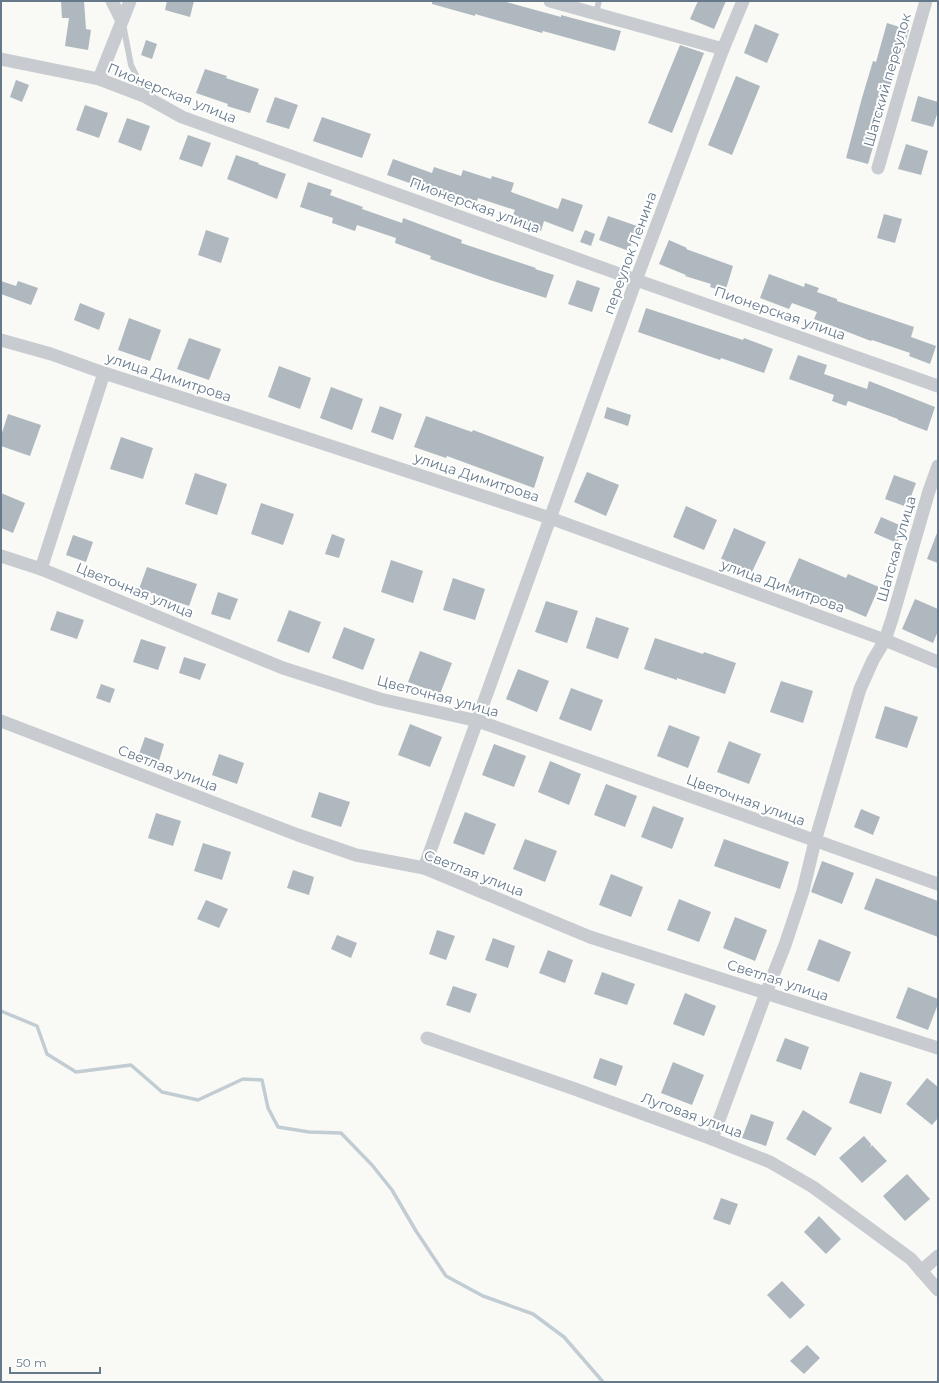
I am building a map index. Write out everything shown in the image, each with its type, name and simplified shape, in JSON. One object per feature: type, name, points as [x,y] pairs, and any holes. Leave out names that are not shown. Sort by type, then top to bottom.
[{"type":"street","points":[[112,1],[122,21]]},
{"type":"street","points":[[99,79],[130,1]]},
{"type":"street","points":[[550,1],[597,7],[723,49]]},
{"type":"street","name":"переулок Ленина","points":[[424,868],[636,280],[723,49],[743,1]]},
{"type":"street","name":"Шатский переулок","points":[[878,168],[926,1]]},
{"type":"street","name":"Пионерская улица","points":[[1,58],[99,79],[146,97],[182,117],[636,280],[938,386]]},
{"type":"street","name":"улица Димитрова","points":[[1,340],[51,354],[104,373],[250,419],[550,518],[885,640],[938,662]]},
{"type":"street","points":[[40,568],[104,373]]},
{"type":"street","name":"Шатская улица","points":[[712,1139],[785,945],[803,891],[815,841],[860,689],[873,660],[885,640],[929,491],[938,466]]},
{"type":"street","name":"Цветочная улица","points":[[1,556],[40,568],[283,668],[380,699],[478,721],[938,884]]},
{"type":"street","name":"Светлая улица","points":[[1,721],[349,852],[424,868],[590,937],[938,1048]]},
{"type":"street","name":"Луговая улица","points":[[427,1038],[572,1088],[712,1139],[770,1162],[813,1187],[911,1259],[938,1290]]},
{"type":"street","points":[[921,1270],[938,1256]]},
{"type":"lane","points":[[122,21],[131,65],[146,97]]},
{"type":"building","points":[[61,1],[84,1],[86,29],[91,30],[88,50],[65,46],[69,18],[62,18]]},
{"type":"building","points":[[167,1],[194,1],[190,17],[165,10]]},
{"type":"building","points":[[432,1],[503,1],[561,17],[561,15],[621,31],[615,51],[543,31],[542,33],[475,14],[475,16],[432,4]]},
{"type":"building","points":[[698,1],[726,1],[714,29],[690,19]]},
{"type":"building","points":[[887,23],[909,30],[902,54],[900,54],[874,139],[875,140],[868,164],[846,158],[873,61],[876,62]]},
{"type":"building","points":[[755,24],[779,34],[767,63],[744,53]]},
{"type":"building","points":[[146,40],[157,44],[152,59],[141,55]]},
{"type":"building","points":[[680,45],[704,53],[672,133],[648,123]]},
{"type":"building","points":[[205,69],[259,89],[250,113],[227,106],[228,104],[196,93]]},
{"type":"building","points":[[736,76],[760,86],[732,155],[708,145]]},
{"type":"building","points":[[16,80],[29,85],[22,102],[10,97]]},
{"type":"building","points":[[918,96],[938,102],[938,111],[933,127],[911,121]]},
{"type":"building","points":[[275,97],[298,105],[289,129],[266,122]]},
{"type":"building","points":[[85,105],[108,113],[99,138],[76,130]]},
{"type":"building","points":[[322,117],[371,134],[362,158],[313,141]]},
{"type":"building","points":[[127,118],[150,126],[141,151],[118,142]]},
{"type":"building","points":[[188,135],[211,143],[202,167],[179,159]]},
{"type":"building","points":[[906,144],[928,151],[921,175],[898,169]]},
{"type":"building","points":[[236,155],[286,174],[277,199],[227,179]]},
{"type":"building","points":[[393,159],[432,173],[434,167],[461,176],[463,170],[491,179],[492,176],[514,183],[511,192],[558,209],[562,198],[583,205],[573,232],[544,221],[541,231],[511,220],[515,210],[478,198],[477,202],[450,193],[448,199],[425,192],[426,189],[387,175]]},
{"type":"building","points":[[308,182],[332,190],[330,195],[363,207],[362,209],[402,223],[403,218],[462,240],[461,243],[554,275],[546,298],[430,259],[431,256],[395,243],[396,238],[357,225],[355,231],[332,223],[333,218],[300,207]]},
{"type":"building","points":[[884,214],[902,219],[895,243],[877,238]]},
{"type":"building","points":[[608,216],[637,226],[629,251],[599,240]]},
{"type":"building","points":[[206,230],[229,238],[221,263],[198,255]]},
{"type":"building","points":[[585,230],[595,234],[591,246],[580,242]]},
{"type":"building","points":[[669,240],[687,248],[686,249],[733,266],[725,292],[710,287],[711,284],[685,276],[686,275],[659,264]]},
{"type":"building","points":[[769,274],[804,287],[805,283],[819,288],[817,292],[837,299],[837,301],[914,327],[911,337],[936,346],[930,364],[909,356],[910,353],[872,340],[871,341],[814,319],[817,312],[792,303],[789,309],[760,298]]},
{"type":"building","points":[[577,280],[600,288],[592,312],[568,304]]},
{"type":"building","points":[[1,281],[16,286],[18,281],[38,288],[31,305],[1,294]]},
{"type":"building","points":[[80,303],[105,313],[99,330],[74,320]]},
{"type":"building","points":[[646,308],[743,340],[744,338],[773,349],[764,373],[721,358],[720,360],[638,332]]},
{"type":"building","points":[[129,318],[161,330],[150,361],[118,350]]},
{"type":"building","points":[[189,338],[221,349],[209,380],[177,369]]},
{"type":"building","points":[[798,355],[827,365],[824,374],[867,389],[869,381],[935,407],[927,431],[848,401],[846,406],[832,401],[834,395],[789,379]]},
{"type":"building","points":[[279,366],[311,378],[300,409],[268,397]]},
{"type":"building","points":[[331,387],[363,399],[352,430],[320,418]]},
{"type":"building","points":[[380,406],[402,414],[393,440],[371,432]]},
{"type":"building","points":[[607,407],[631,415],[628,426],[604,418]]},
{"type":"building","points":[[8,414],[41,425],[30,456],[1,446],[1,436]]},
{"type":"building","points":[[426,416],[472,432],[473,430],[544,457],[534,488],[447,456],[446,458],[414,447]]},
{"type":"building","points":[[121,437],[153,448],[143,479],[110,469]]},
{"type":"building","points":[[587,472],[619,485],[606,516],[574,502]]},
{"type":"building","points":[[195,473],[227,484],[217,515],[185,504]]},
{"type":"building","points":[[894,475],[916,483],[907,507],[885,499]]},
{"type":"building","points":[[1,493],[25,503],[13,533],[1,528]]},
{"type":"building","points":[[261,503],[294,514],[283,545],[251,534]]},
{"type":"building","points":[[686,506],[717,520],[704,550],[673,537]]},
{"type":"building","points":[[881,517],[904,527],[897,543],[874,533]]},
{"type":"building","points":[[734,528],[766,542],[752,572],[721,559]]},
{"type":"building","points":[[938,533],[938,563],[927,559]]},
{"type":"building","points":[[332,534],[345,539],[339,558],[325,554]]},
{"type":"building","points":[[73,535],[93,542],[86,562],[66,555]]},
{"type":"building","points":[[799,558],[846,578],[848,574],[879,587],[866,617],[819,597],[818,601],[786,588]]},
{"type":"building","points":[[391,560],[423,571],[413,603],[381,592]]},
{"type":"building","points":[[147,567],[197,584],[189,606],[139,589]]},
{"type":"building","points":[[453,578],[485,589],[475,620],[443,610]]},
{"type":"building","points":[[218,592],[238,599],[230,620],[211,614]]},
{"type":"building","points":[[915,599],[938,609],[938,631],[933,643],[902,629]]},
{"type":"building","points":[[546,601],[578,611],[567,643],[535,632]]},
{"type":"building","points":[[289,610],[321,622],[309,653],[277,641]]},
{"type":"building","points":[[57,611],[84,620],[77,639],[50,630]]},
{"type":"building","points":[[596,617],[629,628],[618,659],[586,648]]},
{"type":"building","points":[[344,627],[375,639],[363,670],[332,658]]},
{"type":"building","points":[[655,638],[736,663],[725,694],[644,669]]},
{"type":"building","points":[[141,639],[166,647],[158,670],[133,662]]},
{"type":"building","points":[[420,651],[452,663],[440,694],[408,682]]},
{"type":"building","points":[[184,657],[206,664],[200,680],[179,673]]},
{"type":"building","points":[[518,669],[549,681],[537,712],[506,699]]},
{"type":"building","points":[[781,681],[813,691],[803,723],[770,712]]},
{"type":"building","points":[[101,684],[115,689],[110,703],[96,698]]},
{"type":"building","points":[[571,688],[603,700],[591,731],[559,719]]},
{"type":"building","points":[[885,706],[918,717],[907,748],[875,738]]},
{"type":"building","points":[[410,724],[442,737],[430,767],[398,755]]},
{"type":"building","points":[[669,725],[700,737],[688,768],[657,756]]},
{"type":"building","points":[[145,737],[164,744],[159,761],[139,754]]},
{"type":"building","points":[[729,741],[761,754],[749,784],[717,772]]},
{"type":"building","points":[[494,744],[526,756],[514,787],[482,775]]},
{"type":"building","points":[[219,754],[244,763],[237,784],[212,775]]},
{"type":"building","points":[[550,761],[581,774],[569,805],[538,792]]},
{"type":"building","points":[[606,784],[637,796],[625,827],[594,815]]},
{"type":"building","points":[[319,792],[350,802],[341,827],[311,817]]},
{"type":"building","points":[[653,806],[684,818],[672,849],[641,837]]},
{"type":"building","points":[[861,809],[880,817],[873,835],[854,827]]},
{"type":"building","points":[[465,812],[496,824],[484,855],[453,843]]},
{"type":"building","points":[[156,813],[181,821],[173,846],[148,838]]},
{"type":"building","points":[[525,839],[557,851],[545,882],[513,869]]},
{"type":"building","points":[[724,839],[789,862],[780,889],[714,866]]},
{"type":"building","points":[[203,843],[231,852],[222,880],[194,871]]},
{"type":"building","points":[[822,861],[854,873],[842,904],[811,892]]},
{"type":"building","points":[[293,870],[314,877],[309,895],[287,888]]},
{"type":"building","points":[[611,874],[643,887],[631,917],[599,905]]},
{"type":"building","points":[[876,878],[938,901],[938,937],[864,909]]},
{"type":"building","points":[[679,899],[711,912],[699,942],[667,930]]},
{"type":"building","points":[[206,900],[228,909],[219,928],[197,919]]},
{"type":"building","points":[[735,917],[767,930],[755,961],[723,948]]},
{"type":"building","points":[[437,930],[455,936],[446,960],[429,954]]},
{"type":"building","points":[[337,935],[357,943],[351,958],[331,949]]},
{"type":"building","points":[[493,938],[515,946],[508,968],[485,960]]},
{"type":"building","points":[[819,939],[851,952],[839,982],[807,970]]},
{"type":"building","points":[[548,950],[573,960],[565,983],[539,973]]},
{"type":"building","points":[[602,972],[635,984],[627,1005],[594,994]]},
{"type":"building","points":[[453,986],[477,994],[470,1013],[446,1005]]},
{"type":"building","points":[[908,987],[938,999],[938,1004],[928,1030],[896,1018]]},
{"type":"building","points":[[685,993],[716,1006],[704,1036],[673,1024]]},
{"type":"building","points":[[785,1038],[809,1047],[801,1070],[776,1061]]},
{"type":"building","points":[[600,1058],[623,1066],[616,1086],[593,1078]]},
{"type":"building","points":[[673,1062],[704,1075],[692,1105],[661,1093]]},
{"type":"building","points":[[860,1072],[892,1082],[881,1114],[849,1103]]},
{"type":"building","points":[[927,1078],[938,1087],[938,1118],[932,1125],[906,1104]]},
{"type":"building","points":[[803,1110],[832,1128],[815,1156],[786,1139]]},
{"type":"building","points":[[751,1114],[774,1122],[766,1146],[742,1138]]},
{"type":"building","points":[[864,1136],[871,1144],[870,1148],[872,1145],[887,1161],[862,1183],[839,1158]]},
{"type":"building","points":[[907,1174],[930,1199],[905,1221],[883,1196]]},
{"type":"building","points":[[721,1198],[738,1204],[730,1225],[713,1219]]},
{"type":"building","points":[[819,1216],[841,1239],[826,1254],[804,1232]]},
{"type":"building","points":[[782,1281],[805,1305],[790,1319],[767,1295]]},
{"type":"building","points":[[807,1345],[820,1358],[804,1374],[790,1361]]},
{"type":"waterway","points":[[1,1011],[37,1026],[47,1054],[76,1072],[131,1065],[162,1092],[198,1100],[243,1079],[262,1080],[268,1108],[278,1127],[309,1132],[341,1133],[372,1165],[392,1190],[416,1231],[446,1276],[483,1296],[533,1314],[564,1337],[603,1382]]}]
